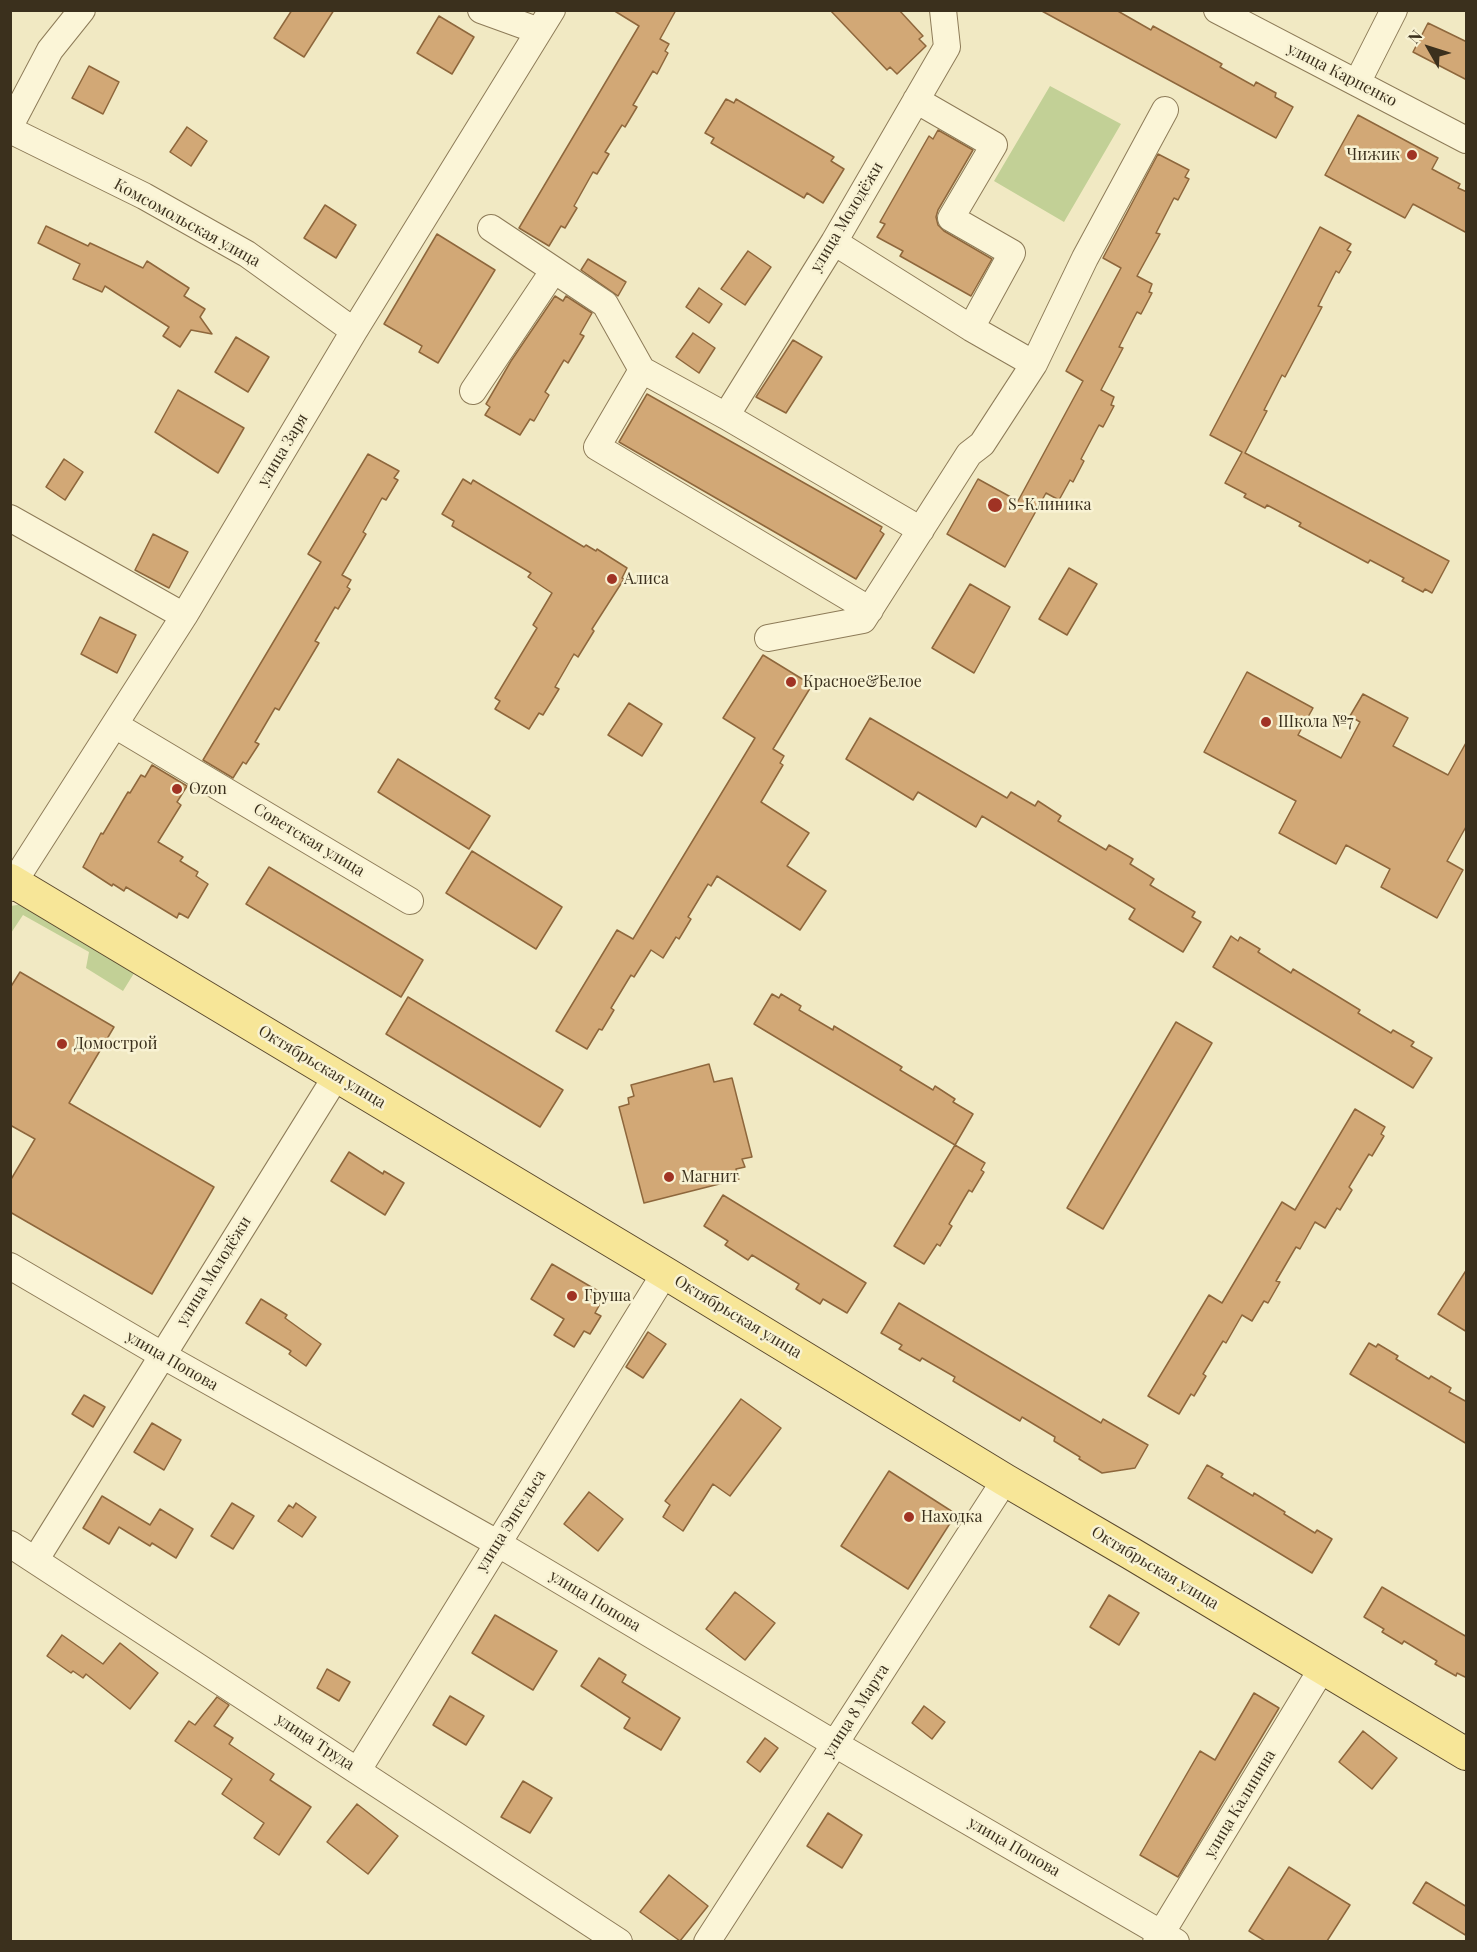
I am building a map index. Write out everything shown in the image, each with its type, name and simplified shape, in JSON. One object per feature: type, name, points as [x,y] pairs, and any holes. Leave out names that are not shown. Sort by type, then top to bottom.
[{"type":"main road","name":"Октябрьская улица","points":[[12,883],[337,1075],[1005,1480],[1467,1754]]},
{"type":"street","points":[[10,128],[50,50],[82,10]]},
{"type":"street","points":[[481,10],[545,21]]},
{"type":"street","name":"улица Молодёжи","points":[[726,416],[834,242],[946,47],[943,10]]},
{"type":"street","name":"улица Карпенко","points":[[1217,10],[1467,140]]},
{"type":"street","points":[[1357,83],[1394,10]]},
{"type":"street","name":"улица Заря","points":[[12,883],[184,616],[354,331],[545,21]]},
{"type":"street","points":[[916,100],[994,145],[951,218],[1012,253],[971,328]]},
{"type":"street","points":[[768,639],[863,620],[969,454],[982,444],[1034,364],[1085,258],[1165,110]]},
{"type":"street","name":"Комсомольская улица","points":[[10,128],[144,196],[247,254],[354,331]]},
{"type":"street","points":[[491,228],[605,304],[642,370],[726,416],[921,530]]},
{"type":"street","points":[[834,242],[971,328],[1034,364]]},
{"type":"street","points":[[473,391],[554,270]]},
{"type":"street","points":[[642,370],[597,447],[870,609]]},
{"type":"street","points":[[10,518],[184,616]]},
{"type":"street","name":"Советская улица","points":[[115,725],[410,901]]},
{"type":"street","name":"улица Молодёжи","points":[[36,1559],[337,1075]]},
{"type":"street","name":"улица Попова","points":[[10,1266],[162,1355],[497,1543],[1165,1939]]},
{"type":"street","name":"улица Энгельса","points":[[358,1770],[665,1273]]},
{"type":"street","name":"улица 8 Марта","points":[[707,1941],[1005,1480]]},
{"type":"street","name":"улица Труда","points":[[10,1544],[619,1941]]},
{"type":"street","name":"улица Калинина","points":[[1165,1939],[1323,1667]]},
{"type":"green space","points":[[1050,86],[1121,124],[1064,222],[994,181]]},
{"type":"green space","points":[[28,903],[136,970],[123,991],[86,968],[89,952],[23,915],[11,933],[11,906]]},
{"type":"building","points":[[292,10],[334,10],[304,57],[274,38]]},
{"type":"building","points":[[613,10],[676,10],[660,39],[669,44],[665,51],[668,53],[657,74],[653,71],[633,105],[637,107],[625,127],[622,125],[605,152],[609,154],[597,174],[593,172],[565,228],[561,226],[549,246],[519,228],[639,26]]},
{"type":"building","points":[[830,10],[899,10],[923,36],[919,39],[926,46],[897,74],[890,67],[887,70]]},
{"type":"building","points":[[1040,10],[1116,10],[1151,30],[1153,26],[1222,64],[1220,67],[1254,86],[1256,82],[1276,93],[1275,97],[1293,107],[1276,138]]},
{"type":"building","points":[[439,16],[474,37],[452,74],[417,53]]},
{"type":"building","points":[[1428,23],[1467,42],[1467,80],[1413,52]]},
{"type":"building","points":[[89,66],[119,82],[103,114],[72,98]]},
{"type":"building","points":[[726,99],[734,103],[736,99],[834,157],[831,161],[844,169],[823,203],[807,193],[804,198],[711,143],[714,138],[705,133]]},
{"type":"building","points":[[1358,115],[1438,158],[1432,169],[1460,184],[1458,188],[1467,192],[1467,233],[1413,204],[1405,218],[1325,175]]},
{"type":"building","points":[[187,127],[207,141],[191,166],[170,152]]},
{"type":"building","points":[[938,130],[973,150],[936,217],[938,225],[944,231],[992,259],[971,296],[900,256],[903,251],[877,237],[885,224],[880,222],[929,136],[933,139]]},
{"type":"building","points":[[1158,154],[1189,170],[1185,177],[1189,179],[1178,200],[1174,198],[1156,233],[1160,234],[1137,276],[1152,284],[1149,292],[1152,293],[1141,314],[1137,312],[1119,347],[1123,348],[1101,390],[1114,397],[1111,405],[1114,406],[1103,427],[1099,425],[1081,459],[1084,461],[1073,482],[1070,480],[1059,500],[1046,493],[1005,567],[947,534],[978,479],[1018,501],[1083,381],[1066,371],[1121,268],[1103,258]]},
{"type":"building","points":[[325,205],[356,225],[336,258],[304,238]]},
{"type":"building","points":[[46,226],[88,246],[90,243],[143,268],[147,261],[189,288],[184,296],[205,309],[200,317],[212,334],[191,330],[180,347],[163,336],[169,327],[105,286],[102,292],[73,279],[80,264],[38,243]]},
{"type":"building","points":[[1320,227],[1351,244],[1347,250],[1351,252],[1339,273],[1336,271],[1318,306],[1322,307],[1285,377],[1282,375],[1264,410],[1267,411],[1245,453],[1449,561],[1432,593],[1425,589],[1423,592],[1402,581],[1404,578],[1370,560],[1368,563],[1299,526],[1301,523],[1267,505],[1265,508],[1244,497],[1246,494],[1225,483],[1242,452],[1210,435]]},
{"type":"building","points":[[437,234],[495,270],[438,363],[419,352],[422,346],[384,324]]},
{"type":"building","points":[[748,251],[771,267],[745,305],[721,289]]},
{"type":"building","points":[[588,259],[626,282],[618,296],[581,270]]},
{"type":"building","points":[[699,288],[722,304],[709,323],[686,307]]},
{"type":"building","points":[[555,296],[563,301],[566,296],[592,313],[580,334],[584,336],[568,363],[564,360],[545,392],[549,395],[534,421],[530,419],[520,435],[485,415],[490,407],[486,404],[511,361]]},
{"type":"building","points":[[693,333],[715,348],[699,373],[676,357]]},
{"type":"building","points":[[236,337],[269,357],[248,392],[215,372]]},
{"type":"building","points":[[793,340],[822,357],[786,413],[756,397]]},
{"type":"building","points":[[178,390],[244,428],[218,473],[155,432]]},
{"type":"building","points":[[647,394],[882,527],[880,531],[884,534],[856,579],[619,442]]},
{"type":"building","points":[[368,454],[399,471],[394,478],[398,480],[386,500],[382,498],[363,532],[366,534],[342,575],[351,580],[347,587],[350,589],[338,609],[335,607],[315,641],[319,643],[279,710],[275,708],[255,742],[259,744],[246,764],[243,762],[233,778],[203,760],[321,562],[308,554]]},
{"type":"building","points":[[64,459],[83,472],[65,500],[46,487]]},
{"type":"building","points":[[463,479],[471,484],[473,480],[584,547],[586,545],[596,551],[597,549],[627,568],[622,578],[624,579],[592,629],[594,631],[578,657],[574,654],[555,687],[559,689],[543,715],[539,713],[529,729],[495,709],[500,701],[495,698],[537,628],[533,625],[552,593],[528,577],[531,573],[452,526],[454,521],[442,514]]},
{"type":"building","points":[[153,534],[188,552],[169,588],[135,570]]},
{"type":"building","points":[[1069,568],[1097,584],[1067,635],[1039,619]]},
{"type":"building","points":[[970,584],[1010,607],[974,673],[932,648]]},
{"type":"building","points":[[100,617],[136,635],[117,673],[81,654]]},
{"type":"building","points":[[763,655],[812,685],[773,749],[784,756],[780,763],[783,765],[761,802],[809,833],[787,866],[826,891],[800,930],[717,876],[711,886],[708,884],[688,917],[691,919],[679,939],[676,937],[663,958],[651,950],[634,977],[631,975],[611,1008],[614,1010],[587,1049],[556,1031],[617,930],[633,939],[755,738],[723,718]]},
{"type":"building","points":[[1247,672],[1313,708],[1298,735],[1341,758],[1360,722],[1350,716],[1363,694],[1408,718],[1393,746],[1448,775],[1467,741],[1467,825],[1447,861],[1463,870],[1437,918],[1381,887],[1390,869],[1346,845],[1336,864],[1279,833],[1296,801],[1204,752]]},
{"type":"building","points":[[629,703],[662,724],[642,756],[608,735]]},
{"type":"building","points":[[870,718],[1007,798],[1011,792],[1035,806],[1038,801],[1061,816],[1058,821],[1106,850],[1109,845],[1133,859],[1130,864],[1154,879],[1150,885],[1195,912],[1192,917],[1201,922],[1183,952],[1129,919],[1135,909],[982,816],[976,827],[918,792],[913,800],[846,759]]},
{"type":"building","points":[[398,759],[490,816],[469,849],[378,792]]},
{"type":"building","points":[[152,765],[187,786],[177,802],[181,805],[158,842],[183,857],[180,861],[198,872],[196,876],[208,884],[188,918],[179,913],[177,918],[126,887],[124,891],[113,884],[112,886],[83,867],[101,833],[103,834],[128,792],[130,793],[141,775],[145,777]]},
{"type":"building","points":[[472,851],[562,907],[536,949],[446,893]]},
{"type":"building","points":[[269,867],[423,960],[401,997],[246,904]]},
{"type":"building","points":[[1231,936],[1238,941],[1240,937],[1260,949],[1258,952],[1291,973],[1293,969],[1360,1010],[1358,1013],[1391,1033],[1393,1030],[1414,1042],[1411,1046],[1432,1058],[1413,1088],[1213,967]]},
{"type":"building","points":[[20,972],[114,1027],[69,1103],[214,1187],[152,1294],[10,1212],[10,1181],[35,1139],[10,1125],[10,988]]},
{"type":"building","points":[[772,994],[779,998],[781,994],[801,1006],[799,1010],[833,1030],[834,1026],[902,1067],[900,1070],[933,1090],[935,1086],[955,1099],[953,1102],[973,1114],[955,1145],[754,1024]]},
{"type":"building","points":[[408,997],[563,1090],[540,1127],[386,1034]]},
{"type":"building","points":[[1176,1022],[1212,1043],[1103,1229],[1067,1208]]},
{"type":"building","points":[[709,1064],[714,1082],[732,1078],[752,1157],[742,1159],[745,1167],[736,1169],[739,1179],[644,1203],[619,1107],[629,1104],[628,1098],[634,1096],[631,1085]]},
{"type":"building","points":[[1355,1109],[1385,1127],[1381,1134],[1384,1136],[1372,1156],[1369,1154],[1349,1187],[1352,1190],[1340,1210],[1337,1208],[1325,1228],[1315,1222],[1300,1249],[1296,1247],[1276,1281],[1280,1282],[1268,1303],[1264,1301],[1252,1321],[1242,1315],[1226,1343],[1223,1341],[1203,1374],[1206,1376],[1194,1396],[1191,1394],[1179,1414],[1148,1396],[1209,1295],[1222,1303],[1282,1202],[1295,1210]]},
{"type":"building","points":[[955,1145],[985,1163],[981,1170],[984,1172],[972,1192],[969,1190],[949,1224],[952,1226],[940,1246],[937,1244],[924,1264],[894,1246]]},
{"type":"building","points":[[349,1152],[383,1174],[384,1171],[404,1183],[385,1215],[331,1181]]},
{"type":"building","points":[[723,1195],[866,1283],[847,1313],[823,1299],[820,1304],[796,1289],[799,1284],[752,1255],[748,1260],[725,1245],[728,1241],[704,1226]]},
{"type":"building","points":[[552,1264],[605,1295],[595,1313],[601,1316],[590,1334],[584,1331],[574,1347],[554,1335],[564,1319],[531,1299]]},
{"type":"building","points":[[1467,1269],[1467,1332],[1438,1314]]},
{"type":"building","points":[[261,1299],[287,1315],[285,1318],[321,1344],[306,1366],[289,1354],[291,1351],[246,1323]]},
{"type":"building","points":[[899,1303],[1101,1423],[1103,1419],[1148,1445],[1135,1468],[1102,1473],[1054,1441],[1055,1437],[1022,1417],[1020,1421],[953,1381],[955,1377],[922,1358],[920,1361],[899,1349],[902,1345],[881,1333]]},
{"type":"building","points":[[648,1332],[666,1344],[643,1378],[626,1367]]},
{"type":"building","points":[[1369,1343],[1376,1347],[1378,1344],[1398,1356],[1396,1359],[1429,1379],[1431,1376],[1451,1388],[1449,1392],[1467,1402],[1467,1444],[1350,1374]]},
{"type":"building","points":[[84,1395],[105,1407],[93,1427],[72,1414]]},
{"type":"building","points":[[741,1399],[781,1428],[730,1496],[713,1484],[683,1531],[663,1517],[670,1505],[665,1501]]},
{"type":"building","points":[[152,1423],[181,1440],[164,1470],[134,1452]]},
{"type":"building","points":[[1207,1465],[1223,1474],[1221,1477],[1253,1496],[1254,1493],[1315,1533],[1317,1530],[1332,1539],[1312,1573],[1188,1498]]},
{"type":"building","points":[[889,1471],[956,1514],[908,1589],[841,1546]]},
{"type":"building","points":[[589,1492],[623,1519],[598,1551],[564,1524]]},
{"type":"building","points":[[102,1496],[150,1525],[160,1509],[193,1529],[176,1558],[152,1543],[150,1546],[119,1527],[109,1544],[83,1528]]},
{"type":"building","points":[[232,1503],[254,1516],[233,1549],[211,1536]]},
{"type":"building","points":[[296,1503],[316,1517],[302,1537],[278,1521],[289,1505],[293,1508]]},
{"type":"building","points":[[1382,1587],[1467,1637],[1467,1678],[1457,1673],[1456,1676],[1435,1664],[1437,1661],[1404,1641],[1402,1644],[1382,1632],[1384,1629],[1364,1617]]},
{"type":"building","points":[[735,1592],[775,1623],[745,1660],[706,1629]]},
{"type":"building","points":[[1109,1595],[1139,1613],[1119,1645],[1090,1627]]},
{"type":"building","points":[[495,1615],[557,1651],[533,1690],[472,1653]]},
{"type":"building","points":[[62,1635],[103,1664],[120,1643],[158,1673],[130,1709],[86,1674],[83,1678],[73,1671],[71,1673],[47,1656]]},
{"type":"building","points":[[599,1658],[626,1675],[622,1682],[680,1718],[661,1750],[624,1728],[630,1718],[581,1686]]},
{"type":"building","points":[[327,1669],[350,1682],[339,1701],[317,1688]]},
{"type":"building","points":[[1254,1693],[1279,1708],[1178,1877],[1140,1855],[1200,1751],[1215,1760]]},
{"type":"building","points":[[450,1696],[484,1716],[466,1745],[433,1725]]},
{"type":"building","points":[[217,1697],[229,1705],[214,1726],[233,1738],[229,1744],[274,1774],[270,1780],[311,1807],[279,1855],[254,1838],[264,1823],[222,1794],[232,1779],[175,1741],[189,1721],[195,1725]]},
{"type":"building","points":[[924,1706],[945,1722],[932,1739],[912,1723]]},
{"type":"building","points":[[1363,1731],[1397,1758],[1372,1789],[1339,1762]]},
{"type":"building","points":[[765,1738],[778,1748],[760,1772],[747,1762]]},
{"type":"building","points":[[523,1781],[552,1798],[530,1833],[501,1817]]},
{"type":"building","points":[[357,1804],[398,1836],[368,1874],[327,1842]]},
{"type":"building","points":[[828,1813],[862,1835],[842,1868],[807,1846]]},
{"type":"building","points":[[1289,1867],[1350,1905],[1327,1941],[1265,1941],[1249,1931]]},
{"type":"building","points":[[669,1875],[708,1906],[680,1941],[640,1912]]},
{"type":"building","points":[[1426,1882],[1467,1907],[1467,1936],[1413,1903]]},
{"type":"place","name":"Чижик","points":[[1412,155]]},
{"type":"place","name":"S-Клиника","points":[[995,505]]},
{"type":"place","name":"Алиса","points":[[612,579]]},
{"type":"place","name":"Красное&Белое","points":[[791,682]]},
{"type":"place","name":"Школа №7","points":[[1266,722]]},
{"type":"place","name":"Ozon","points":[[177,789]]},
{"type":"place","name":"Домострой","points":[[62,1044]]},
{"type":"place","name":"Магнит","points":[[669,1177]]},
{"type":"place","name":"Груша","points":[[572,1296]]},
{"type":"place","name":"Находка","points":[[909,1517]]}]
